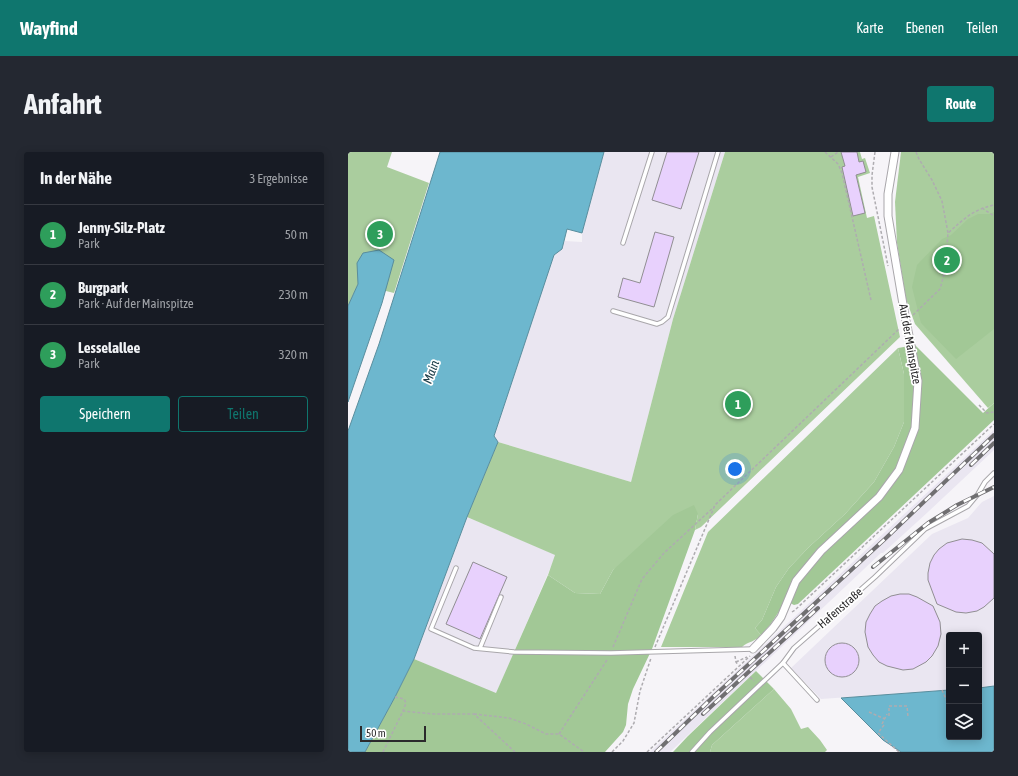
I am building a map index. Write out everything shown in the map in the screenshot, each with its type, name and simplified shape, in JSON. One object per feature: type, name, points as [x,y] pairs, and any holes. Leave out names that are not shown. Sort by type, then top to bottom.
[{"type":"street","name":"Auf der Mainspitze","points":[[753,649],[773,628],[781,617],[796,581],[820,551],[879,497],[899,470],[914,428],[918,381],[906,322],[888,216],[888,194],[895,152]]},
{"type":"lane","points":[[623,243],[652,152]]},
{"type":"lane","points":[[612,311],[657,324],[668,317],[718,152]]},
{"type":"lane","name":"Hafenstraße","points":[[692,752],[710,732],[783,663],[794,648],[925,530],[968,506],[978,494],[985,482],[994,473]]},
{"type":"lane","points":[[456,568],[431,629],[474,648],[514,652],[611,653],[753,649]]},
{"type":"lane","points":[[480,648],[501,597]]},
{"type":"lane","points":[[783,663],[817,700]]},
{"type":"path","points":[[825,152],[838,164],[842,173],[871,300]]},
{"type":"path","points":[[831,157],[838,152]]},
{"type":"path","points":[[559,734],[611,653],[642,579],[664,553],[940,289],[945,271],[948,233],[942,202],[932,180],[916,152]]},
{"type":"path","points":[[948,233],[974,211],[994,205]]},
{"type":"path","points":[[982,208],[994,216]]},
{"type":"path","points":[[979,405],[987,413],[994,412]]},
{"type":"path","points":[[781,617],[796,610],[994,424]]},
{"type":"path","points":[[612,752],[623,741],[634,723],[642,684],[653,651],[715,505]]},
{"type":"path","points":[[647,752],[749,657],[753,649]]},
{"type":"path","points":[[738,665],[736,662],[749,657]]},
{"type":"path","points":[[942,690],[948,704]]},
{"type":"path","points":[[383,752],[406,703],[404,699],[395,697]]},
{"type":"path","points":[[899,752],[878,733],[888,715],[889,706],[907,706],[908,717]]},
{"type":"path","points":[[403,711],[434,714],[474,714],[509,718],[526,724],[546,734],[559,734],[584,752]]},
{"type":"path","points":[[869,712],[885,719]]},
{"type":"path","points":[[474,714],[514,752]]},
{"type":"shaded area","points":[[604,152],[725,152],[673,319],[631,482],[498,442],[494,436],[554,255],[561,249],[565,241],[582,242],[582,233]]},
{"type":"shaded area","points":[[994,430],[994,450],[928,512],[883,553],[881,553],[670,752],[650,752]]},
{"type":"shaded area","points":[[994,496],[994,686],[982,688],[982,632],[946,632],[946,690],[821,699],[791,668],[932,534],[968,518],[982,502]]},
{"type":"shaded area","points":[[467,517],[556,555],[496,694],[414,659]]},
{"type":"green space","points":[[348,152],[392,152],[387,167],[429,183],[394,293],[358,284],[348,306]]},
{"type":"green space","points":[[725,152],[860,152],[862,159],[865,158],[870,173],[858,177],[867,218],[874,216],[900,337],[701,527],[695,530],[698,514],[613,570],[600,594],[575,593],[548,575],[555,555],[467,517],[498,442],[631,482],[673,319]]},
{"type":"green space","points":[[901,152],[994,152],[994,403],[988,408],[915,324],[906,299],[897,243],[895,202]]},
{"type":"green space","points":[[994,212],[994,329],[956,359],[921,323],[912,287],[917,265],[942,239],[951,235],[968,219],[978,214],[989,214]]},
{"type":"green space","points":[[915,345],[983,413],[994,403],[994,420],[798,604],[784,604],[770,625],[761,635],[755,628],[762,620],[776,587],[789,568],[809,547],[845,514],[874,482],[894,447],[904,422],[904,374],[898,348]]},
{"type":"green space","points":[[898,348],[904,374],[904,422],[894,447],[874,482],[845,514],[809,547],[789,568],[776,587],[762,620],[755,628],[761,635],[757,639],[742,647],[661,647],[708,532]]},
{"type":"green space","points":[[694,505],[698,514],[695,530],[652,649],[633,689],[628,704],[626,725],[623,732],[605,752],[365,752],[414,659],[496,693],[548,575],[575,593],[600,594],[613,570],[673,515]]},
{"type":"green space","points":[[756,671],[774,689],[712,745],[710,752],[673,752],[688,736]]},
{"type":"green space","points":[[774,689],[791,709],[801,729],[808,727],[827,750],[825,752],[710,752],[712,745]]},
{"type":"water","name":"Main","points":[[440,152],[604,152],[582,233],[567,229],[562,249],[554,255],[494,436],[498,442],[467,517],[414,659],[365,752],[348,752],[348,431],[379,344]]},
{"type":"water","points":[[379,250],[394,260],[382,303],[348,402],[348,306],[358,284],[357,263],[363,253]]},
{"type":"water","points":[[994,686],[994,752],[901,752],[883,740],[841,698],[946,690],[946,740],[982,740],[982,688]]},
{"type":"building","points":[[667,152],[699,152],[681,209],[652,200]]},
{"type":"building","points":[[841,152],[857,152],[859,162],[863,161],[866,172],[856,175],[865,213],[853,216],[842,167],[845,166]]},
{"type":"building","points":[[655,232],[674,237],[654,307],[618,297],[623,278],[640,283]]},
{"type":"building","points":[[962,539],[982,543],[994,554],[994,598],[977,611],[966,613],[956,612],[937,604],[928,580],[930,563],[934,555],[947,543]]},
{"type":"building","points":[[473,562],[507,577],[480,639],[446,624]]},
{"type":"building","points":[[909,594],[933,606],[940,622],[941,634],[938,646],[926,662],[913,669],[903,670],[887,666],[879,662],[868,647],[865,632],[866,622],[875,606],[891,596]]},
{"type":"building","points":[[839,643],[845,643],[854,648],[858,654],[858,666],[854,672],[845,677],[839,677],[830,672],[825,663],[825,657],[830,648]]},
{"type":"railway","points":[[656,752],[713,697],[886,538],[994,435]]},
{"type":"railway","points":[[971,465],[994,443]]},
{"type":"railway","points":[[873,567],[928,523],[957,505],[994,487]]},
{"type":"railway","points":[[703,714],[818,608]]},
{"type":"place","name":"Lesselallee","points":[[380,234]]},
{"type":"place","name":"Burgpark","points":[[947,260]]},
{"type":"place","name":"Jenny-Silz-Platz","points":[[738,404]]}]
